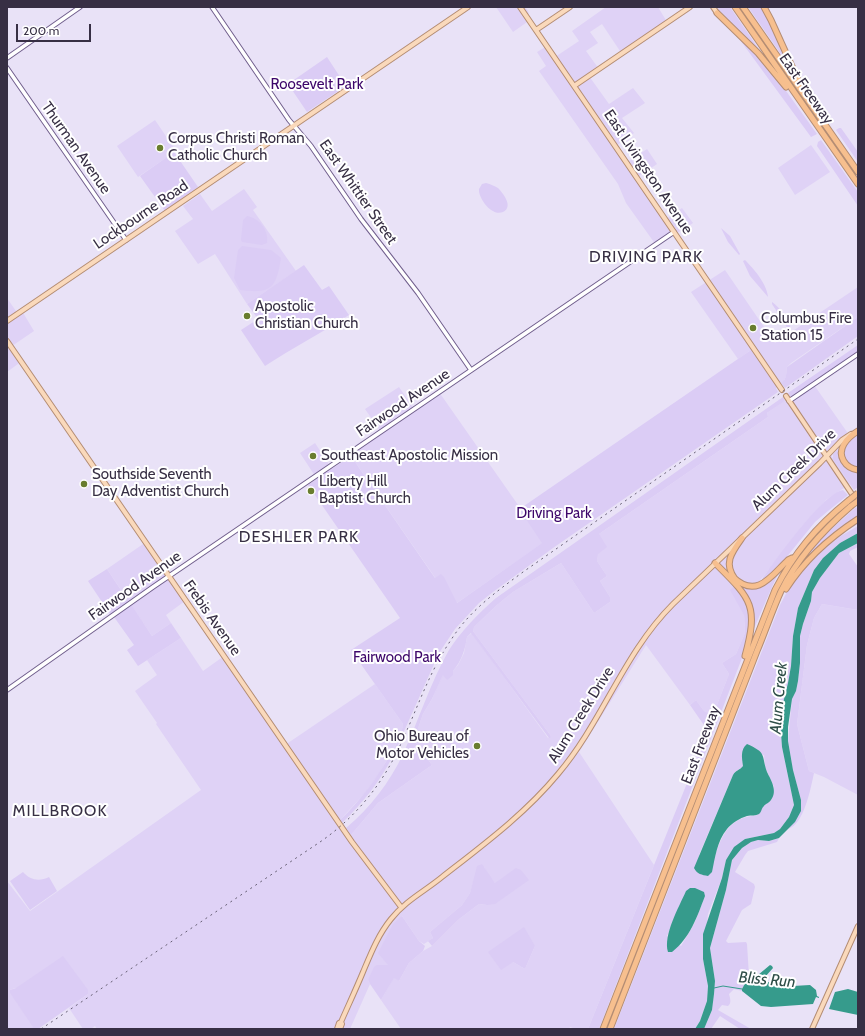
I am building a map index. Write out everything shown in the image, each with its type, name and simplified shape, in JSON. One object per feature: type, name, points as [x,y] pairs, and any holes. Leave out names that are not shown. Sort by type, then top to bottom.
[{"type":"highway","name":"East Freeway","points":[[735,7],[858,184]]},
{"type":"highway","name":"East Freeway","points":[[743,7],[858,172]]},
{"type":"highway","points":[[764,7],[795,74],[812,106]]},
{"type":"highway","points":[[717,13],[768,63],[814,121]]},
{"type":"highway","points":[[858,430],[845,442],[841,453],[846,464],[851,468],[858,470]]},
{"type":"highway","name":"East Freeway","points":[[603,1029],[773,595],[793,558],[818,528],[858,493]]},
{"type":"highway","name":"East Freeway","points":[[610,1029],[780,595],[795,566],[811,545],[823,532],[858,502]]},
{"type":"highway","points":[[780,595],[784,592],[796,574],[815,552],[828,540],[858,520]]},
{"type":"highway","points":[[735,579],[730,570],[730,557],[742,538]]},
{"type":"highway","points":[[715,563],[720,563],[735,579],[745,585],[759,585],[769,579],[788,560],[793,558]]},
{"type":"highway","points":[[715,563],[742,591],[750,607],[752,623],[751,635],[740,678]]},
{"type":"main road","name":"Lockbourne Road","points":[[7,321],[468,7]]},
{"type":"main road","name":"East Livingston Avenue","points":[[520,7],[782,390]]},
{"type":"main road","points":[[536,30],[570,7]]},
{"type":"main road","points":[[574,86],[690,7]]},
{"type":"main road","points":[[713,7],[717,13]]},
{"type":"main road","name":"Frebis Avenue","points":[[7,341],[352,842],[401,907]]},
{"type":"main road","points":[[786,396],[858,502]]},
{"type":"main road","name":"Alum Creek Drive","points":[[336,1029],[341,1022],[376,942],[386,925],[401,907],[439,880],[491,838],[549,784],[580,744],[638,645],[649,630],[666,611],[842,440],[858,430]]},
{"type":"main road","points":[[812,1029],[858,926]]},
{"type":"main road","name":"Alum Creek Drive","points":[[340,1029],[342,1024],[341,1022]]},
{"type":"street","points":[[7,58],[80,7]]},
{"type":"street","name":"East Whittier Street","points":[[212,7],[294,126],[311,146],[361,219],[418,293],[471,370]]},
{"type":"street","name":"Thurman Avenue","points":[[7,68],[126,240]]},
{"type":"street","name":"Fairwood Avenue","points":[[7,690],[169,576],[674,232]]},
{"type":"street","points":[[789,401],[858,354]]},
{"type":"shaded area","points":[[496,7],[525,7],[528,11],[530,20],[513,32]]},
{"type":"shaded area","points":[[606,7],[658,7],[667,22],[622,54],[602,24],[590,32],[598,43],[586,51],[599,69],[589,76],[609,104],[633,88],[645,103],[622,118],[634,133],[616,146],[628,162],[647,149],[657,164],[638,177],[666,219],[682,208],[693,223],[676,234],[672,234],[656,245],[626,203],[618,184],[539,71],[546,66],[537,52],[547,46],[555,57],[579,41],[572,31]]},
{"type":"shaded area","points":[[155,120],[176,151],[138,177],[117,146]]},
{"type":"shaded area","points":[[811,145],[830,172],[795,195],[778,168]]},
{"type":"shaded area","points":[[244,189],[257,207],[253,210],[296,271],[247,304],[215,254],[198,264],[175,231],[193,219],[183,206],[200,194],[212,211]]},
{"type":"shaded area","points":[[725,270],[775,343],[858,287],[858,317],[791,363],[787,367],[784,381],[777,387],[751,350],[738,359],[691,292]]},
{"type":"shaded area","points":[[7,298],[18,314],[22,311],[34,331],[12,346],[22,361],[7,372]]},
{"type":"shaded area","points":[[812,382],[847,432],[848,439],[832,456],[850,484],[826,500],[757,584],[744,615],[745,633],[736,654],[722,663],[729,674],[713,715],[704,711],[696,700],[690,705],[646,645],[579,752],[654,865],[588,1029],[576,1029],[570,1027],[569,1029],[401,1029],[381,1000],[394,977],[399,981],[409,963],[423,951],[432,946],[458,920],[479,904],[487,905],[495,883],[484,867],[474,880],[470,893],[462,905],[430,932],[433,938],[424,944],[419,941],[402,916],[388,966],[368,980],[370,984],[350,1029],[97,1029],[95,1026],[91,1029],[83,1029],[69,1008],[88,994],[15,988],[10,990],[10,992],[34,1027],[30,1029],[7,1029],[7,881],[30,911],[201,790],[135,691],[157,675],[147,660],[181,638],[203,671],[224,656],[285,745],[375,684],[403,724],[402,733],[379,774],[366,792],[340,820],[351,835],[378,803],[432,765],[414,740],[423,714],[432,699],[443,674],[453,671],[458,665],[464,653],[467,637],[472,633],[548,738],[551,736],[473,631],[474,627],[513,592],[561,563],[594,613],[610,602],[610,597],[600,581],[607,576],[597,561],[599,534],[768,417],[767,413]],"holes":[[[535,946],[525,969],[513,962]]]},
{"type":"shaded area","points":[[399,387],[414,409],[439,392],[544,542],[454,605],[351,456],[352,452],[381,432],[365,409]]},
{"type":"shaded area","points":[[315,443],[332,469],[317,479],[300,453]]},
{"type":"shaded area","points":[[858,533],[858,543],[839,553],[820,578],[812,592],[811,601],[800,636],[798,681],[796,691],[792,699],[788,727],[788,741],[793,770],[801,800],[801,811],[795,822],[779,838],[769,841],[758,840],[751,842],[742,848],[732,860],[726,890],[710,948],[715,981],[712,1010],[704,1029],[695,1029],[700,1021],[707,1001],[708,986],[703,959],[703,934],[722,878],[726,860],[734,847],[745,839],[774,833],[780,829],[789,817],[794,805],[782,747],[781,733],[782,707],[791,666],[793,636],[798,608],[814,570],[823,558],[840,543]]},
{"type":"shaded area","points":[[146,542],[185,601],[166,615],[171,623],[152,636],[107,569]]},
{"type":"shaded area","points":[[822,604],[858,610],[858,795],[824,777],[809,771],[797,724],[807,645],[814,618]]},
{"type":"shaded area","points":[[747,744],[761,752],[774,789],[773,797],[763,807],[759,814],[742,818],[729,827],[719,844],[715,855],[712,872],[708,876],[702,875],[694,868],[733,775],[743,766],[742,751]]},
{"type":"shaded area","points":[[690,888],[695,888],[704,892],[705,896],[688,934],[672,952],[668,952],[667,945],[672,921],[686,891]]},
{"type":"shaded area","points":[[770,965],[773,968],[765,977],[765,980],[776,987],[810,985],[816,990],[819,998],[816,997],[813,1004],[771,1007],[761,1006],[742,991],[742,989],[749,976],[758,975]]},
{"type":"shaded area","points":[[848,989],[858,992],[858,1015],[829,1009],[835,992]]},
{"type":"green space","points":[[716,7],[730,7],[763,55],[762,55]]},
{"type":"green space","points":[[748,7],[762,7],[787,63]]},
{"type":"green space","points":[[732,29],[771,70],[817,134],[811,137]]},
{"type":"green space","name":"Roosevelt Park","points":[[327,57],[346,86],[307,112],[288,84]]},
{"type":"green space","points":[[841,128],[858,152],[858,162],[836,130]]},
{"type":"green space","points":[[821,140],[858,192],[858,206],[817,146],[818,142]]},
{"type":"green space","points":[[174,152],[198,187],[165,211],[140,176]]},
{"type":"green space","points":[[486,183],[498,188],[505,196],[508,207],[503,212],[494,212],[483,202],[479,189],[482,184]]},
{"type":"green space","points":[[247,216],[255,219],[265,229],[267,243],[262,245],[242,242],[243,220]]},
{"type":"green space","points":[[721,228],[730,236],[740,254],[739,255],[728,242]]},
{"type":"green space","points":[[242,246],[271,250],[281,258],[277,277],[274,283],[265,290],[240,290],[234,278],[238,250]]},
{"type":"green space","points":[[745,260],[763,282],[768,297],[750,276],[743,261]]},
{"type":"green space","points":[[304,265],[322,290],[329,286],[349,315],[265,366],[241,330],[258,319],[247,304]]},
{"type":"green space","points":[[772,302],[787,319],[790,330],[788,329]]},
{"type":"green space","points":[[858,317],[858,336],[785,388],[781,383],[785,378],[787,367]]},
{"type":"green space","points":[[858,345],[858,351],[791,397],[788,393]]},
{"type":"green space","points":[[751,350],[777,387],[778,392],[553,548],[479,603],[455,629],[439,653],[393,756],[377,783],[357,808],[342,823],[340,820],[362,797],[386,762],[399,739],[403,724],[351,650],[400,618],[308,485],[351,456],[435,578],[441,574],[444,577],[457,603],[542,543],[522,513],[521,508]]},
{"type":"green space","points":[[783,397],[785,401],[767,413],[768,417],[599,534],[607,547],[598,554],[597,561],[607,576],[600,581],[610,597],[610,602],[594,613],[561,563],[513,592],[474,627],[473,631],[551,736],[550,738],[471,633],[467,637],[463,655],[453,671],[453,675],[447,680],[443,675],[423,714],[414,740],[432,765],[378,803],[351,835],[346,828],[379,794],[392,775],[409,741],[430,688],[442,663],[454,643],[477,616],[496,598]]},
{"type":"green space","points":[[858,433],[858,468],[846,460],[844,445]]},
{"type":"green space","points":[[840,447],[841,457],[858,471],[858,487],[854,490],[833,459],[833,454]]},
{"type":"green space","points":[[843,490],[848,495],[815,522],[785,559],[767,578],[762,579],[812,515],[824,502]]},
{"type":"green space","points":[[856,507],[858,510],[858,517],[823,542],[802,562],[818,541]]},
{"type":"green space","points":[[858,521],[858,524],[839,537],[858,526],[858,533],[840,543],[823,558],[814,570],[798,608],[793,636],[791,666],[782,707],[781,733],[782,747],[794,805],[789,817],[780,829],[774,833],[745,839],[726,860],[722,878],[708,914],[703,959],[708,986],[707,1001],[700,1021],[695,1029],[614,1029],[780,605],[793,581],[809,561],[829,543]],"holes":[[[742,753],[764,755],[765,767],[774,787],[771,800],[763,806],[757,815],[740,819],[734,823],[725,833],[715,856],[699,855],[733,775],[743,766]],[[705,896],[694,924],[681,946],[667,936],[674,921]]]},
{"type":"green space","points":[[858,543],[858,547],[850,551],[849,554],[858,567],[858,610],[822,604],[814,618],[807,645],[797,724],[809,771],[814,773],[806,805],[798,821],[794,826],[788,829],[795,822],[801,800],[793,770],[788,741],[792,699],[796,691],[798,681],[800,636],[811,601],[812,592],[820,578],[839,553]]},
{"type":"green space","points":[[107,569],[129,602],[110,614],[88,581]]},
{"type":"green space","points":[[780,570],[752,633],[753,618],[738,584],[751,587]]},
{"type":"green space","points":[[735,586],[742,594],[749,612],[749,630],[742,658],[599,1029],[588,1029],[708,731],[690,705],[696,700],[704,711],[713,715],[729,674],[722,663],[736,654],[745,633],[744,615],[730,590]]},
{"type":"green space","points":[[131,604],[152,636],[171,623],[181,638],[138,666],[127,650],[134,645],[114,617]]},
{"type":"green space","points":[[779,838],[777,842],[748,851],[735,872],[754,884],[755,887],[751,904],[742,910],[726,941],[728,943],[746,942],[749,976],[742,991],[734,989],[729,994],[729,1005],[722,1005],[718,1010],[751,1029],[740,1029],[720,1016],[711,1029],[704,1029],[712,1010],[715,981],[710,948],[726,890],[732,860],[742,848],[751,842],[758,840],[769,841]]},
{"type":"green space","points":[[482,864],[495,883],[516,868],[521,870],[529,880],[495,904],[479,904],[458,920],[432,946],[428,941],[433,938],[430,932],[462,905],[470,893],[477,866]]},
{"type":"green space","points":[[23,872],[29,877],[38,880],[49,877],[57,891],[30,910],[10,881]]},
{"type":"green space","points":[[402,916],[419,941],[425,946],[423,951],[409,963],[399,981],[394,978],[381,1000],[368,980],[374,967],[377,965],[388,965],[378,953],[393,924]]},
{"type":"green space","points":[[524,927],[535,946],[525,969],[513,962],[501,970],[488,952]]},
{"type":"green space","points":[[63,956],[88,990],[88,994],[38,1029],[30,1029],[33,1027],[10,993],[10,990],[16,988]]},
{"type":"waterway","name":"Bliss Run","points":[[714,988],[723,986],[742,989]]},
{"type":"railway","points":[[41,1029],[320,842],[343,824],[363,803],[381,780],[403,740],[428,681],[443,653],[466,620],[484,603],[523,572],[858,339]]},
{"type":"place","name":"Corpus Christi Roman Catholic Church","points":[[160,148]]},
{"type":"place","name":"Apostolic Christian Church","points":[[247,316]]},
{"type":"place","name":"Columbus Fire Station 15","points":[[753,328]]},
{"type":"place","name":"Southeast Apostolic Mission","points":[[313,456]]},
{"type":"place","name":"Southside Seventh Day Adventist Church","points":[[84,484]]},
{"type":"place","name":"Liberty Hill Baptist Church","points":[[311,491]]},
{"type":"place","name":"Ohio Bureau of Motor Vehicles","points":[[477,746]]},
{"type":"district","name":"DRIVING PARK","points":[[646,257]]},
{"type":"district","name":"DESHLER PARK","points":[[299,537]]},
{"type":"district","name":"MILLBROOK","points":[[60,811]]},
{"type":"park label","name":"Driving Park","points":[[554,514]]},
{"type":"park label","name":"Fairwood Park","points":[[397,658]]},
{"type":"water label","name":"Alum Creek","points":[[779,698]]}]
